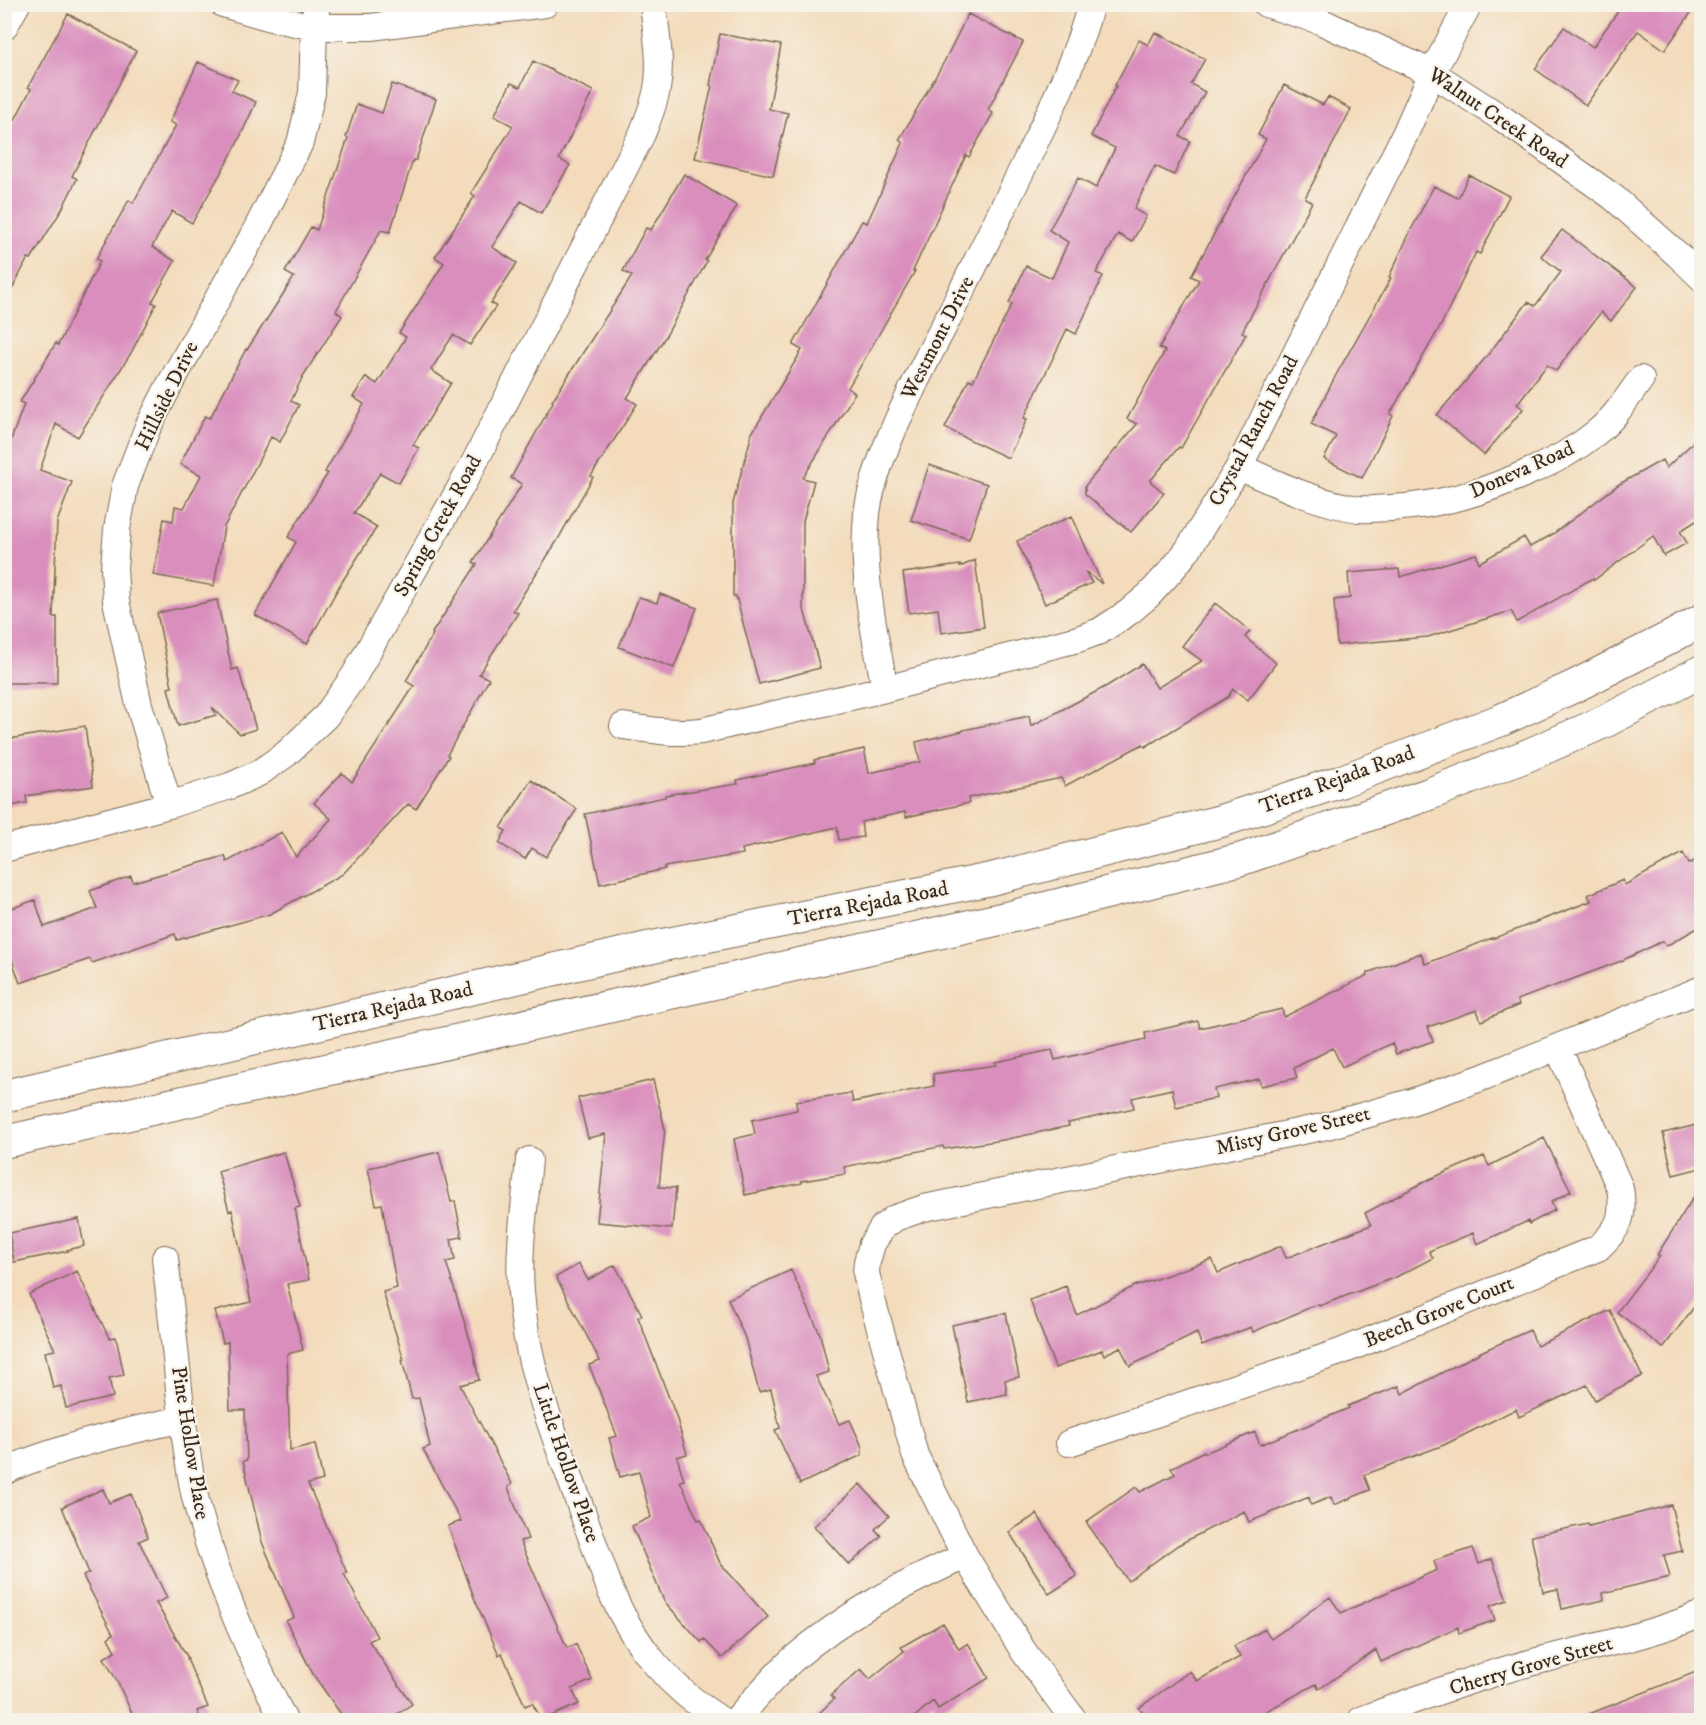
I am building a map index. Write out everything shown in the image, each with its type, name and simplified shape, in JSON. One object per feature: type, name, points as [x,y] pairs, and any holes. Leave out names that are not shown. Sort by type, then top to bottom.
[{"type":"main road","name":"Tierra Rejada Road","points":[[4,1096],[643,949],[991,879],[1221,821],[1342,781],[1502,720],[1577,685],[1701,620]]},
{"type":"main road","name":"Tierra Rejada Road","points":[[4,1142],[1003,918],[1242,859],[1430,794],[1526,756],[1606,721],[1701,671]]},
{"type":"street","points":[[4,27],[16,4]]},
{"type":"street","points":[[223,4],[271,18],[316,16],[370,27],[545,4]]},
{"type":"street","name":"Spring Creek Road","points":[[4,849],[169,805],[230,786],[259,773],[286,754],[326,716],[354,676],[472,467],[642,134],[657,88],[659,64],[653,4]]},
{"type":"street","name":"Westmont Drive","points":[[885,689],[870,612],[866,570],[867,512],[873,485],[885,448],[919,373],[1063,86],[1091,4]]},
{"type":"street","name":"Walnut Creek Road","points":[[1266,4],[1320,21],[1432,73],[1521,131],[1613,197],[1701,278]]},
{"type":"street","name":"Crystal Ranch Road","points":[[885,689],[1078,639],[1100,631],[1129,612],[1149,595],[1171,571],[1187,551],[1239,467],[1406,134],[1432,73],[1469,4]]},
{"type":"street","name":"Hillside Drive","points":[[169,805],[139,705],[116,601],[114,568],[117,529],[125,486],[147,429],[256,230],[300,143],[312,93],[316,16]]},
{"type":"street","name":"Doneva Road","points":[[1239,467],[1315,499],[1347,507],[1363,509],[1411,507],[1456,499],[1501,484],[1565,456],[1612,418],[1641,379]]},
{"type":"street","points":[[622,726],[669,733],[701,731],[885,689]]},
{"type":"street","name":"Misty Grove Street","points":[[965,1556],[915,1455],[866,1273],[872,1244],[883,1227],[895,1218],[924,1208],[1327,1126],[1411,1102],[1558,1048],[1701,989]]},
{"type":"street","name":"Beech Grove Court","points":[[1069,1443],[1340,1352],[1598,1248],[1617,1227],[1622,1214],[1620,1188],[1558,1048]]},
{"type":"street","name":"Little Hollow Place","points":[[529,1160],[520,1290],[525,1335],[531,1361],[553,1433],[620,1612],[647,1656],[676,1687],[697,1705],[721,1720]]},
{"type":"street","name":"Pine Hollow Place","points":[[165,1258],[183,1419],[194,1491],[208,1543],[223,1584],[259,1673],[284,1720]]},
{"type":"street","points":[[4,1472],[21,1463],[88,1441],[183,1419]]},
{"type":"street","points":[[736,1720],[784,1668],[832,1628],[882,1596],[965,1556],[1024,1652],[1074,1720]]},
{"type":"street","name":"Cherry Grove Street","points":[[1361,1720],[1508,1669],[1628,1638],[1684,1622],[1701,1614]]},
{"type":"building","points":[[1623,4],[1697,4],[1665,50],[1638,31],[1586,105],[1535,69],[1564,27],[1593,47]]},
{"type":"building","points":[[68,14],[136,51],[72,176],[77,179],[61,211],[31,259],[28,258],[4,305],[4,150],[12,135],[8,133],[31,89],[28,87]]},
{"type":"building","points":[[968,14],[1023,42],[988,110],[993,113],[969,157],[966,155],[913,271],[915,271],[848,388],[855,393],[803,478],[814,481],[803,521],[803,606],[820,668],[759,684],[736,596],[733,596],[733,503],[752,433],[802,350],[793,345],[862,221],[867,223],[903,143],[899,140],[944,62]]},
{"type":"building","points":[[1155,32],[1205,59],[1191,84],[1205,92],[1180,136],[1190,141],[1174,175],[1155,166],[1134,209],[1146,216],[1132,242],[1118,234],[1096,273],[1103,276],[1076,334],[1067,329],[1024,418],[1027,419],[1008,458],[945,428],[969,379],[973,381],[1012,304],[1009,303],[1026,266],[1052,278],[1068,242],[1049,230],[1078,178],[1096,188],[1115,148],[1091,136],[1139,40],[1148,45]]},
{"type":"building","points":[[720,34],[781,45],[769,109],[788,113],[773,176],[695,158],[712,86],[710,85]]},
{"type":"building","points":[[533,61],[593,91],[559,159],[570,165],[541,213],[521,201],[492,247],[517,263],[491,303],[496,306],[470,345],[453,335],[431,370],[451,383],[413,445],[419,448],[399,483],[380,473],[354,513],[377,527],[340,585],[307,644],[255,615],[296,542],[288,537],[328,473],[325,472],[364,404],[353,397],[366,377],[377,384],[406,337],[399,333],[444,263],[435,257],[475,196],[471,193],[513,126],[494,116],[511,83],[520,87]]},
{"type":"building","points":[[198,62],[238,80],[232,91],[256,102],[235,148],[192,223],[172,211],[152,247],[175,261],[152,302],[156,304],[131,353],[78,437],[56,424],[40,470],[72,482],[57,522],[53,617],[57,617],[57,683],[4,683],[4,459],[24,404],[20,402],[56,343],[58,345],[100,261],[96,259],[129,200],[133,203],[176,125],[170,122]]},
{"type":"building","points":[[392,84],[436,99],[390,232],[381,230],[336,311],[342,316],[303,376],[291,401],[299,405],[280,442],[271,437],[224,527],[214,586],[153,575],[164,519],[173,521],[175,506],[184,508],[201,475],[180,464],[205,416],[210,418],[246,349],[294,277],[285,272],[311,227],[317,230],[357,104],[382,113]]},
{"type":"building","points":[[1284,85],[1323,105],[1328,97],[1351,109],[1305,198],[1312,202],[1242,332],[1246,334],[1181,448],[1179,447],[1150,481],[1164,493],[1131,532],[1085,494],[1085,486],[1137,424],[1127,419],[1165,351],[1159,348],[1199,280],[1191,276],[1266,139],[1258,135]]},
{"type":"building","points":[[684,174],[737,206],[705,260],[707,261],[667,334],[627,398],[637,404],[591,476],[593,477],[557,541],[513,610],[518,613],[479,674],[489,679],[447,755],[449,756],[416,809],[408,804],[343,874],[270,914],[177,940],[175,934],[92,963],[90,959],[20,983],[4,937],[4,911],[35,900],[44,927],[97,908],[90,891],[131,876],[133,882],[225,856],[227,862],[282,832],[296,857],[331,819],[314,803],[342,773],[352,782],[414,686],[406,681],[432,633],[477,564],[473,562],[522,484],[511,478],[552,401],[632,276],[623,271],[646,228],[651,230]]},
{"type":"building","points":[[1469,175],[1509,196],[1480,254],[1476,252],[1441,325],[1390,414],[1393,416],[1362,478],[1324,459],[1336,436],[1311,424],[1391,278],[1389,277],[1434,186],[1458,198]]},
{"type":"building","points":[[1562,230],[1637,287],[1611,321],[1601,312],[1556,371],[1547,365],[1517,404],[1523,409],[1484,455],[1437,415],[1487,356],[1528,302],[1535,306],[1561,272],[1541,256]]},
{"type":"building","points":[[1701,435],[1701,518],[1680,531],[1687,543],[1664,556],[1653,536],[1594,580],[1593,578],[1517,622],[1511,611],[1428,637],[1337,645],[1334,600],[1350,598],[1348,573],[1399,569],[1400,577],[1476,554],[1479,563],[1524,537],[1530,547],[1553,534],[1618,485],[1662,460],[1666,468]]},
{"type":"building","points":[[929,465],[987,484],[969,539],[911,520]]},
{"type":"building","points":[[1072,516],[1102,584],[1085,571],[1092,583],[1045,604],[1017,541]]},
{"type":"building","points":[[975,560],[984,627],[941,633],[938,609],[909,613],[903,573],[960,565],[960,567]]},
{"type":"building","points":[[660,594],[697,608],[674,668],[619,647],[639,597],[657,603]]},
{"type":"building","points":[[217,600],[232,670],[238,668],[256,729],[240,734],[212,707],[216,715],[178,726],[168,688],[172,687],[157,613]]},
{"type":"building","points":[[1215,603],[1250,631],[1245,637],[1276,663],[1248,700],[1233,689],[1228,697],[1145,747],[1143,744],[1065,786],[1061,778],[968,798],[969,803],[906,817],[905,812],[861,822],[863,837],[839,840],[837,827],[742,849],[743,854],[664,867],[665,869],[600,884],[585,814],[665,797],[665,795],[738,784],[737,780],[815,763],[814,760],[864,749],[869,773],[920,762],[916,742],[1029,716],[1031,726],[1107,686],[1142,664],[1157,688],[1202,661],[1182,646]]},
{"type":"building","points":[[85,726],[93,786],[26,796],[27,803],[4,807],[4,740]]},
{"type":"building","points":[[531,780],[577,809],[546,857],[532,848],[525,859],[499,843],[506,831],[501,828]]},
{"type":"building","points":[[1683,853],[1689,864],[1701,857],[1701,926],[1666,946],[1663,941],[1621,961],[1517,1000],[1519,1005],[1481,1021],[1477,1010],[1428,1027],[1433,1041],[1396,1054],[1392,1043],[1342,1067],[1333,1048],[1294,1068],[1297,1078],[1261,1086],[1259,1079],[1214,1089],[1216,1098],[1176,1107],[1172,1089],[1132,1098],[1134,1108],[1068,1123],[1069,1126],[1003,1140],[944,1149],[943,1146],[844,1167],[846,1174],[802,1181],[802,1183],[745,1195],[734,1139],[755,1134],[752,1120],[797,1110],[796,1101],[851,1093],[853,1102],[934,1086],[933,1074],[996,1065],[995,1062],[1052,1050],[1055,1060],[1146,1039],[1145,1033],[1198,1021],[1200,1028],[1282,1009],[1284,1017],[1368,975],[1367,973],[1421,953],[1425,964],[1591,901],[1588,895],[1623,880],[1625,885]]},
{"type":"building","points":[[653,1080],[665,1129],[659,1187],[676,1188],[672,1229],[597,1222],[606,1134],[588,1138],[578,1098]]},
{"type":"building","points":[[1701,1124],[1701,1168],[1673,1175],[1663,1133]]},
{"type":"building","points":[[1544,1138],[1571,1191],[1551,1202],[1555,1210],[1529,1224],[1528,1221],[1477,1244],[1473,1233],[1429,1251],[1433,1258],[1396,1277],[1319,1306],[1318,1304],[1253,1332],[1251,1327],[1202,1346],[1197,1333],[1130,1366],[1120,1347],[1104,1355],[1102,1350],[1055,1368],[1030,1300],[1066,1286],[1077,1315],[1137,1285],[1212,1259],[1218,1273],[1281,1246],[1286,1258],[1371,1225],[1365,1213],[1430,1179],[1484,1156],[1489,1166]]},
{"type":"building","points":[[284,1152],[300,1207],[295,1208],[309,1280],[287,1284],[303,1350],[287,1354],[290,1450],[315,1444],[323,1480],[308,1484],[347,1573],[344,1574],[377,1637],[369,1641],[412,1704],[388,1720],[345,1720],[313,1674],[286,1621],[294,1617],[262,1542],[243,1461],[247,1460],[245,1410],[230,1410],[228,1342],[223,1343],[215,1311],[251,1302],[232,1210],[229,1211],[218,1171]]},
{"type":"building","points":[[439,1152],[451,1202],[455,1201],[462,1237],[451,1239],[455,1260],[446,1262],[473,1350],[479,1380],[460,1385],[512,1484],[508,1487],[528,1539],[520,1541],[567,1648],[576,1644],[592,1680],[572,1689],[579,1704],[542,1720],[532,1703],[525,1706],[502,1653],[499,1655],[475,1600],[448,1526],[461,1521],[423,1449],[430,1446],[419,1398],[412,1399],[402,1360],[404,1360],[383,1292],[397,1288],[382,1204],[376,1205],[368,1168]]},
{"type":"building","points":[[1701,1185],[1701,1298],[1663,1348],[1617,1312],[1660,1256],[1657,1255]]},
{"type":"building","points":[[79,1219],[84,1246],[14,1262],[9,1233]]},
{"type":"building","points":[[579,1264],[588,1280],[615,1265],[642,1315],[638,1317],[676,1416],[687,1454],[677,1457],[684,1480],[680,1481],[698,1520],[701,1519],[720,1563],[768,1617],[722,1658],[704,1639],[701,1642],[664,1601],[632,1526],[651,1517],[639,1472],[620,1477],[609,1438],[617,1436],[589,1365],[600,1361],[556,1277]]},
{"type":"building","points":[[791,1270],[820,1334],[829,1372],[816,1376],[839,1424],[850,1420],[862,1447],[862,1455],[800,1484],[775,1430],[780,1428],[771,1389],[759,1392],[745,1338],[728,1299]]},
{"type":"building","points":[[77,1271],[109,1338],[116,1337],[124,1375],[109,1378],[113,1397],[66,1408],[61,1386],[53,1388],[45,1352],[55,1350],[29,1294]]},
{"type":"building","points":[[1610,1310],[1642,1376],[1595,1400],[1587,1385],[1519,1417],[1516,1409],[1444,1445],[1364,1475],[1370,1490],[1334,1505],[1331,1497],[1311,1505],[1309,1497],[1249,1522],[1244,1511],[1178,1545],[1128,1581],[1086,1522],[1136,1487],[1140,1492],[1175,1474],[1171,1468],[1204,1451],[1205,1453],[1255,1432],[1260,1445],[1399,1386],[1402,1394],[1483,1351],[1530,1330],[1537,1346]]},
{"type":"building","points":[[1006,1313],[1019,1377],[1005,1380],[1007,1394],[968,1402],[952,1325]]},
{"type":"building","points":[[860,1484],[889,1516],[875,1529],[881,1536],[849,1565],[814,1526]]},
{"type":"building","points":[[103,1489],[109,1503],[131,1494],[148,1537],[139,1541],[167,1598],[156,1603],[188,1658],[208,1707],[197,1711],[201,1720],[135,1720],[104,1658],[115,1651],[108,1638],[113,1634],[83,1576],[89,1573],[62,1507]]},
{"type":"building","points":[[1671,1505],[1682,1551],[1664,1555],[1670,1577],[1603,1593],[1604,1600],[1562,1609],[1558,1589],[1543,1592],[1531,1536],[1588,1524],[1589,1526]]},
{"type":"building","points":[[1037,1514],[1077,1576],[1049,1594],[1009,1532]]},
{"type":"building","points":[[1473,1548],[1479,1564],[1492,1559],[1507,1600],[1490,1606],[1495,1620],[1459,1633],[1458,1627],[1381,1662],[1376,1650],[1319,1689],[1316,1684],[1250,1720],[1148,1720],[1139,1708],[1190,1671],[1197,1681],[1240,1657],[1234,1646],[1265,1629],[1271,1639],[1330,1597],[1341,1613],[1437,1570],[1434,1561]]},
{"type":"building","points":[[943,1623],[959,1649],[968,1643],[989,1678],[938,1709],[933,1701],[911,1720],[812,1720],[834,1699],[831,1695],[861,1669],[870,1679],[904,1651],[901,1647]]},
{"type":"building","points":[[1701,1670],[1701,1720],[1576,1720],[1576,1719]]}]
